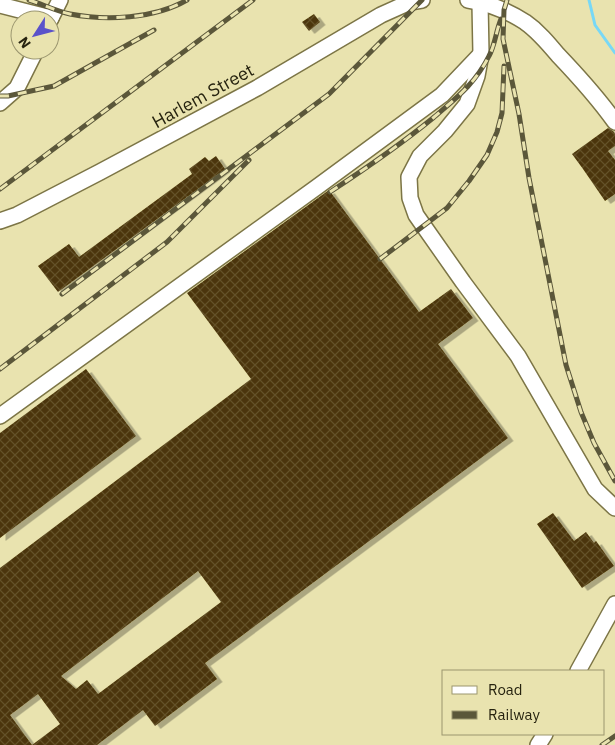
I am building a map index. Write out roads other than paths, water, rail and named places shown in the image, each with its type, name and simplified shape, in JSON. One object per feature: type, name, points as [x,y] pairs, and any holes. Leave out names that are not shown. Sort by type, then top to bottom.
[{"type":"lane","name":"Harlem Street","points":[[0,221],[17,215],[199,120],[381,15],[410,2],[422,0]]},
{"type":"lane","points":[[615,122],[539,34],[526,23],[504,10],[474,2],[481,54],[477,76],[467,104],[420,156],[410,177],[410,198],[416,215],[518,356],[595,489],[615,508]]},
{"type":"lane","points":[[0,5],[18,10]]},
{"type":"lane","points":[[0,416],[442,95],[481,54]]},
{"type":"lane","points":[[0,102],[17,88],[31,60]]},
{"type":"lane","points":[[579,670],[615,604]]},
{"type":"waterway","points":[[589,0],[595,25],[615,53]]},
{"type":"railway","points":[[29,0],[70,14],[114,18],[145,15],[187,0]]},
{"type":"railway","points":[[0,189],[253,0]]},
{"type":"railway","points":[[62,294],[329,94],[422,0]]},
{"type":"railway","points":[[507,0],[504,10],[503,39],[566,365],[581,412],[594,443],[615,481]]},
{"type":"railway","points":[[330,192],[408,138],[464,90],[484,66],[493,47],[501,19]]},
{"type":"railway","points":[[0,96],[54,86],[154,30]]},
{"type":"railway","points":[[380,259],[447,208],[487,155],[497,132],[502,113],[504,66]]},
{"type":"railway","points":[[0,369],[167,242],[249,160]]},
{"type":"railway","points":[[602,745],[615,736]]}]
